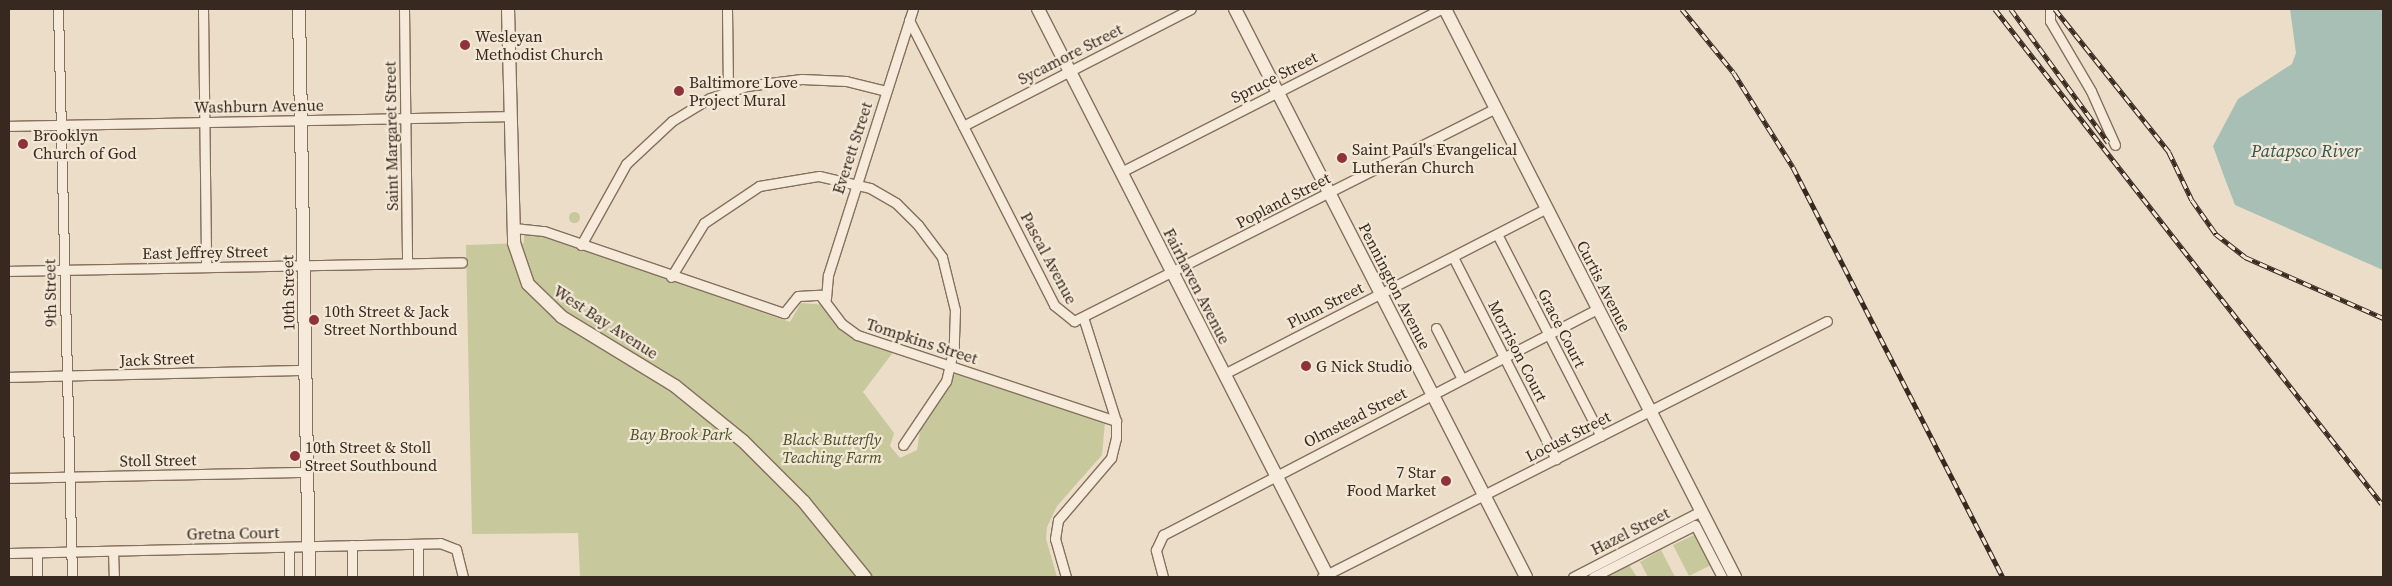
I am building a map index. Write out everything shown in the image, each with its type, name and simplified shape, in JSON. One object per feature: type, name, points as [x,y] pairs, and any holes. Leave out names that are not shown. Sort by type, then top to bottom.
[{"type":"street","name":"9th Street","points":[[58,9],[72,577]]},
{"type":"street","points":[[202,9],[206,267]]},
{"type":"street","name":"10th Street","points":[[299,9],[309,577]]},
{"type":"street","name":"Saint Margaret Street","points":[[404,9],[408,263]]},
{"type":"street","name":"West Bay Avenue","points":[[508,9],[514,228],[521,271],[536,295],[712,414],[793,490],[865,577]]},
{"type":"street","points":[[727,9],[728,90]]},
{"type":"street","name":"Everett Street","points":[[826,298],[828,275],[913,9]]},
{"type":"street","name":"Fairhaven Avenue","points":[[1038,9],[1276,474],[1326,576]]},
{"type":"street","name":"Sycamore Street","points":[[963,126],[1192,9]]},
{"type":"street","name":"Pennington Avenue","points":[[1235,9],[1526,577]]},
{"type":"street","name":"Spruce Street","points":[[1121,172],[1441,9]]},
{"type":"street","name":"Curtis Avenue","points":[[1445,9],[1735,577]]},
{"type":"street","points":[[2050,9],[2050,21],[2091,91],[2115,145]]},
{"type":"street","name":"Pascal Avenue","points":[[909,20],[1054,305],[1068,320],[1084,320],[1116,421],[1111,458],[1058,520],[1055,539],[1066,577]]},
{"type":"street","points":[[581,244],[626,164],[672,121],[728,90],[802,78],[846,81],[886,91]]},
{"type":"street","name":"Popland Street","points":[[1084,320],[1495,108]]},
{"type":"street","name":"Washburn Avenue","points":[[9,126],[511,116]]},
{"type":"street","points":[[671,278],[704,223],[740,195],[799,176],[856,184],[908,214],[942,257],[955,310],[950,366],[940,394],[903,446]]},
{"type":"street","name":"Plum Street","points":[[1224,374],[1547,208]]},
{"type":"street","points":[[514,228],[533,228],[671,278],[784,313],[798,296],[813,293],[826,298]]},
{"type":"street","name":"Grace Court","points":[[1497,234],[1601,436]]},
{"type":"street","name":"Morrison Court","points":[[1453,256],[1556,458]]},
{"type":"street","name":"East Jeffrey Street","points":[[9,271],[462,262]]},
{"type":"street","name":"Tompkins Street","points":[[826,298],[849,331],[1116,421]]},
{"type":"street","name":"Olmstead Street","points":[[1163,577],[1156,544],[1163,535],[1276,474],[1598,309]]},
{"type":"street","name":"Locust Street","points":[[1326,576],[1827,321]]},
{"type":"street","points":[[1436,328],[1462,379]]},
{"type":"street","name":"Jack Street","points":[[9,378],[305,370]]},
{"type":"street","name":"Stoll Street","points":[[9,478],[307,472]]},
{"type":"street","name":"Hazel Street","points":[[1573,577],[1701,512]]},
{"type":"street","points":[[1593,577],[1695,525],[1722,577]]},
{"type":"street","name":"Gretna Court","points":[[9,553],[440,543],[456,549],[463,577]]},
{"type":"street","points":[[418,544],[418,577]]},
{"type":"street","points":[[352,545],[352,577]]},
{"type":"street","points":[[289,547],[289,577]]},
{"type":"street","points":[[113,551],[114,577]]},
{"type":"street","points":[[37,553],[37,577]]},
{"type":"green space","points":[[574,211],[580,217],[574,223],[568,217]]},
{"type":"green space","name":"Bay Brook Park","points":[[524,233],[546,236],[790,322],[801,303],[825,305],[843,332],[894,351],[863,392],[894,433],[890,446],[900,458],[917,450],[921,424],[955,374],[1105,422],[1102,455],[1057,506],[1047,527],[1046,539],[1057,577],[580,577],[578,533],[472,534],[466,245],[524,243]]},
{"type":"green space","points":[[1698,533],[1713,564],[1689,576],[1673,545]]},
{"type":"green space","points":[[1661,550],[1675,577],[1648,577],[1640,562]]},
{"type":"green space","points":[[1629,565],[1637,577],[1606,577]]},
{"type":"water","name":"Patapsco River","points":[[2290,9],[2383,9],[2383,270],[2235,205],[2213,146],[2238,99],[2292,64],[2296,53]]},
{"type":"railway","points":[[1682,9],[1734,73],[1793,167],[2003,577]]},
{"type":"railway","points":[[1995,9],[2382,504]]},
{"type":"railway","points":[[2011,9],[2108,142]]},
{"type":"railway","points":[[2055,9],[2169,152],[2192,200],[2216,234],[2245,257],[2383,318]]},
{"type":"place","name":"Wesleyan Methodist Church","points":[[465,45]]},
{"type":"place","name":"Baltimore Love Project Mural","points":[[679,91]]},
{"type":"place","name":"Brooklyn Church of God","points":[[23,144]]},
{"type":"place","name":"Saint Paul's Evangelical Lutheran Church","points":[[1342,158]]},
{"type":"place","name":"10th Street & Jack Street Northbound","points":[[314,320]]},
{"type":"place","name":"G Nick Studio","points":[[1306,366]]},
{"type":"place","name":"10th Street & Stoll Street Southbound","points":[[295,456]]},
{"type":"place","name":"7 Star Food Market","points":[[1446,481]]},
{"type":"park label","name":"Black Butterfly Teaching Farm","points":[[832,448]]}]
